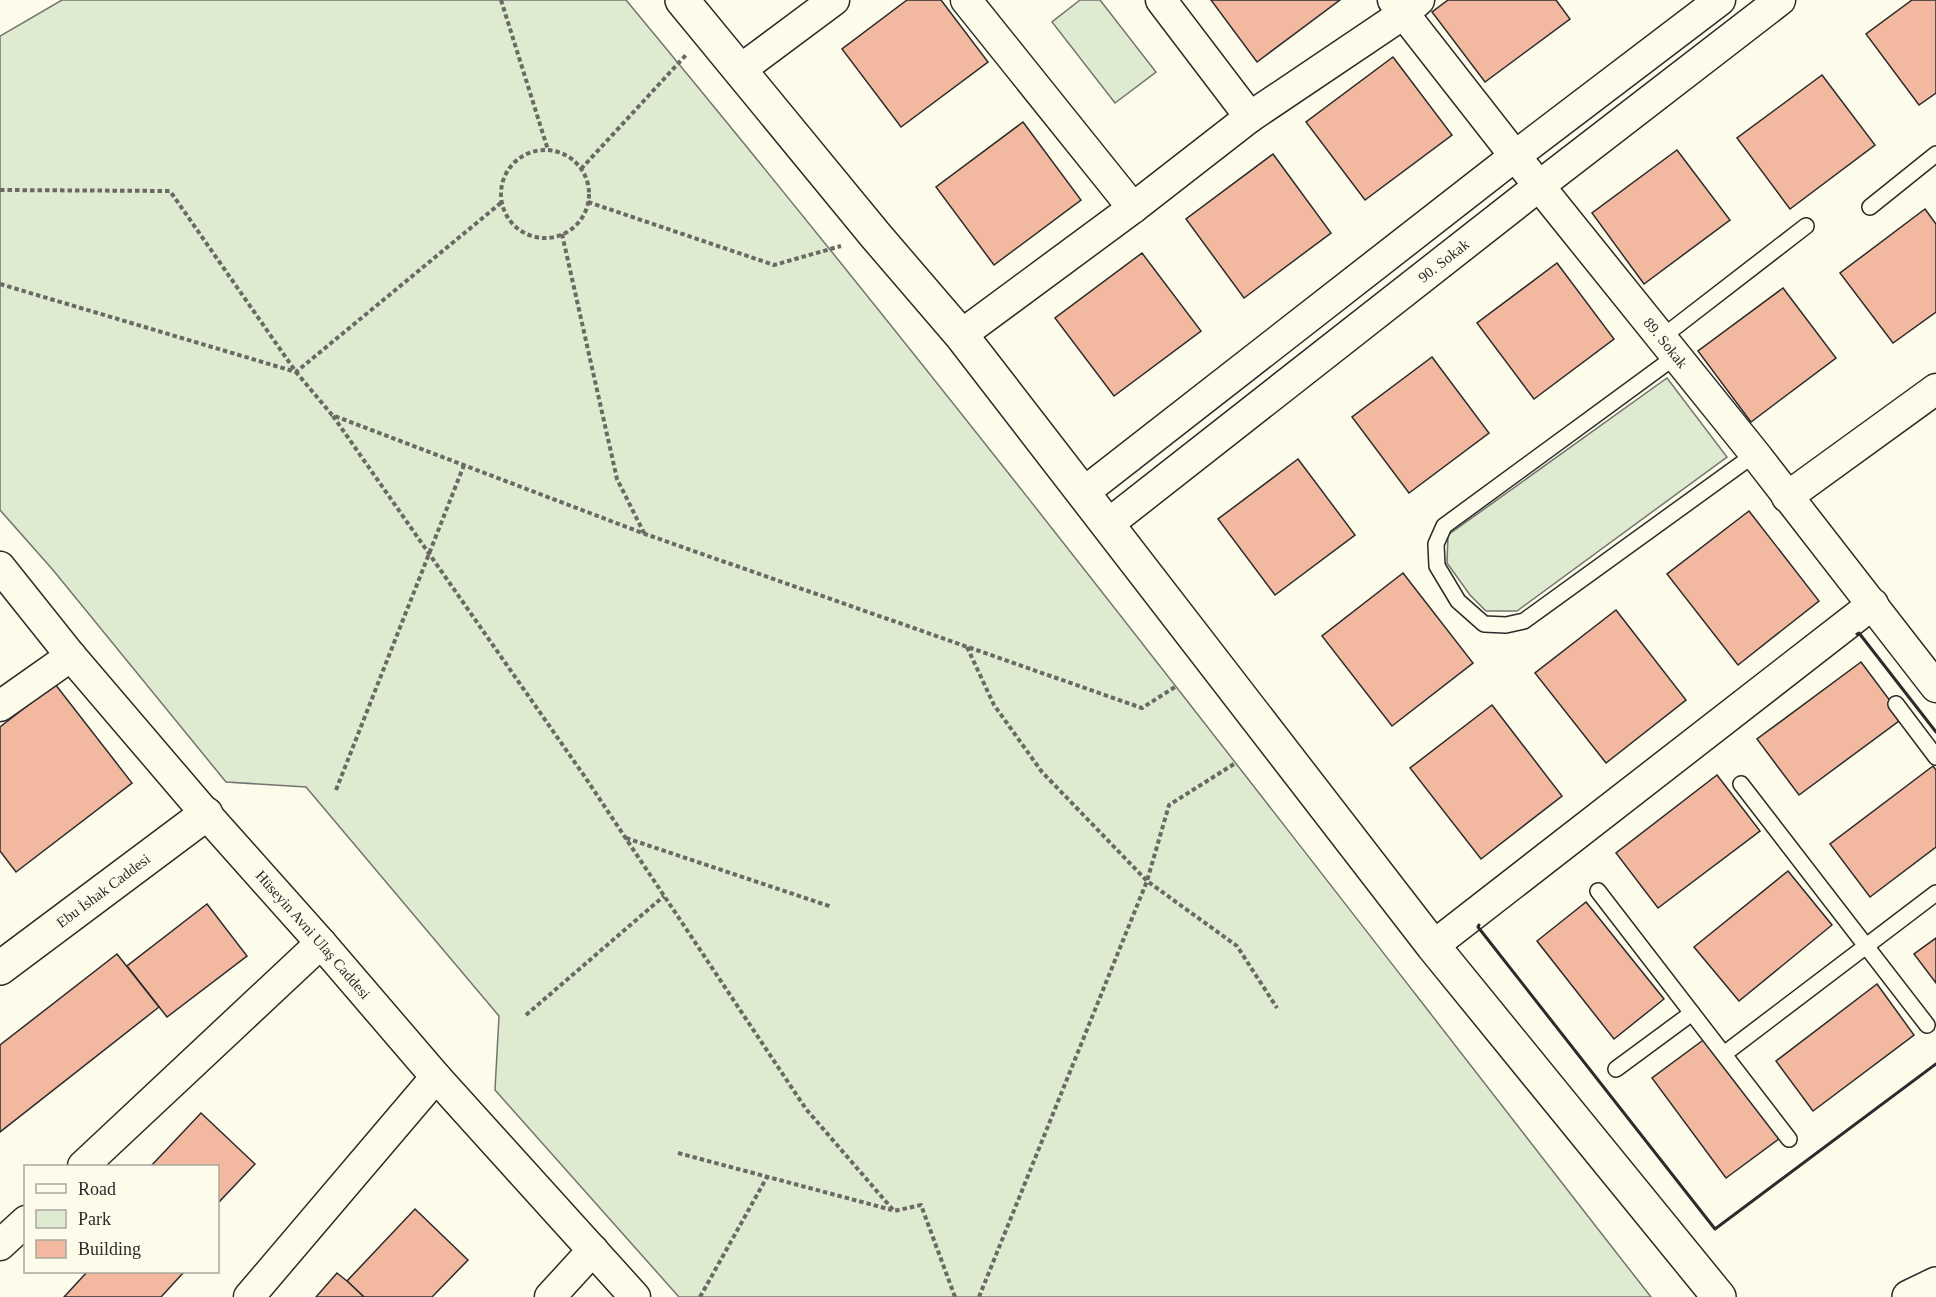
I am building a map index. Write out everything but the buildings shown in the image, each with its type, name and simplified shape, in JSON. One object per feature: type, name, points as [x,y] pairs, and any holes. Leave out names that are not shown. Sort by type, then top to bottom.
[{"type":"main road","points":[[682,0],[876,237],[961,335],[1433,946],[1719,1297]]},
{"type":"main road","name":"Ebu İshak Caddesi","points":[[0,968],[206,814]]},
{"type":"main road","points":[[1909,1297],[1936,1284]]},
{"type":"street","points":[[740,70],[834,0]]},
{"type":"street","points":[[966,0],[1133,208]]},
{"type":"street","points":[[1161,0],[1250,117]]},
{"type":"street","points":[[1083,493],[1515,156],[1720,0]]},
{"type":"street","name":"90. Sokak","points":[[1107,525],[1780,0]]},
{"type":"street","points":[[961,335],[1133,208],[1250,117],[1405,5]]},
{"type":"street","name":"89. Sokak","points":[[1405,5],[1515,156],[1755,454],[1936,687]]},
{"type":"street","points":[[1787,497],[1936,389]]},
{"type":"street","name":"Hüseyin Avni Ulaş Caddesi","points":[[0,567],[71,656],[206,814],[436,1077],[634,1297]]},
{"type":"street","points":[[1433,946],[1873,604]]},
{"type":"street","points":[[0,706],[71,656]]},
{"type":"street","points":[[85,1165],[321,943]]},
{"type":"street","points":[[249,1297],[436,1077]]},
{"type":"street","points":[[1,1243],[24,1223]]},
{"type":"street","points":[[550,1297],[593,1250]]},
{"type":"lane","points":[[1870,207],[1936,154]]},
{"type":"lane","points":[[1755,454],[1524,621],[1506,625],[1484,624],[1458,601],[1437,566],[1436,544],[1444,526],[1668,347],[1806,226]]},
{"type":"lane","points":[[1896,704],[1936,757]]},
{"type":"lane","points":[[1741,784],[1927,1025]]},
{"type":"lane","points":[[1598,891],[1789,1139]]},
{"type":"lane","points":[[1724,1054],[1936,893]]},
{"type":"lane","points":[[1616,1069],[1692,1013]]},
{"type":"path","points":[[501,0],[548,150]]},
{"type":"path","points":[[580,169],[708,32]]},
{"type":"path","points":[[548,150],[562,153],[575,162],[589,187],[588,202],[583,216],[574,227],[548,238],[534,237],[521,231],[510,221],[503,209],[502,181],[509,168],[520,158],[533,152],[548,150]]},
{"type":"path","points":[[0,190],[170,191],[296,372],[332,415],[429,554],[625,838],[806,1109],[894,1211]]},
{"type":"path","points":[[296,372],[502,202]]},
{"type":"path","points":[[588,202],[774,265],[876,237]]},
{"type":"path","points":[[562,234],[616,479],[645,534]]},
{"type":"path","points":[[0,284],[296,372]]},
{"type":"path","points":[[332,415],[645,534],[1142,708],[1175,687]]},
{"type":"path","points":[[336,790],[464,465]]},
{"type":"path","points":[[967,646],[994,705],[1042,772],[1147,881],[1237,946],[1277,1008]]},
{"type":"path","points":[[979,1297],[1147,881],[1169,805],[1234,764]]},
{"type":"path","points":[[625,838],[832,907]]},
{"type":"path","points":[[526,1015],[664,896]]},
{"type":"path","points":[[678,1153],[894,1211],[921,1205],[955,1297]]},
{"type":"path","points":[[700,1297],[767,1177]]},
{"type":"green space","points":[[62,0],[626,0],[1016,482],[1651,1297],[679,1297],[495,1090],[499,1016],[306,787],[226,782],[53,570],[0,510],[0,36]]},
{"type":"green space","points":[[1080,0],[1100,0],[1156,72],[1115,103],[1052,22]]},
{"type":"green space","points":[[1667,378],[1727,457],[1517,611],[1486,611],[1470,595],[1447,563],[1448,535]]},
{"type":"wall","points":[[1857,634],[1859,633],[1936,732]]},
{"type":"wall","points":[[1479,925],[1478,927],[1715,1229],[1936,1064]]}]
